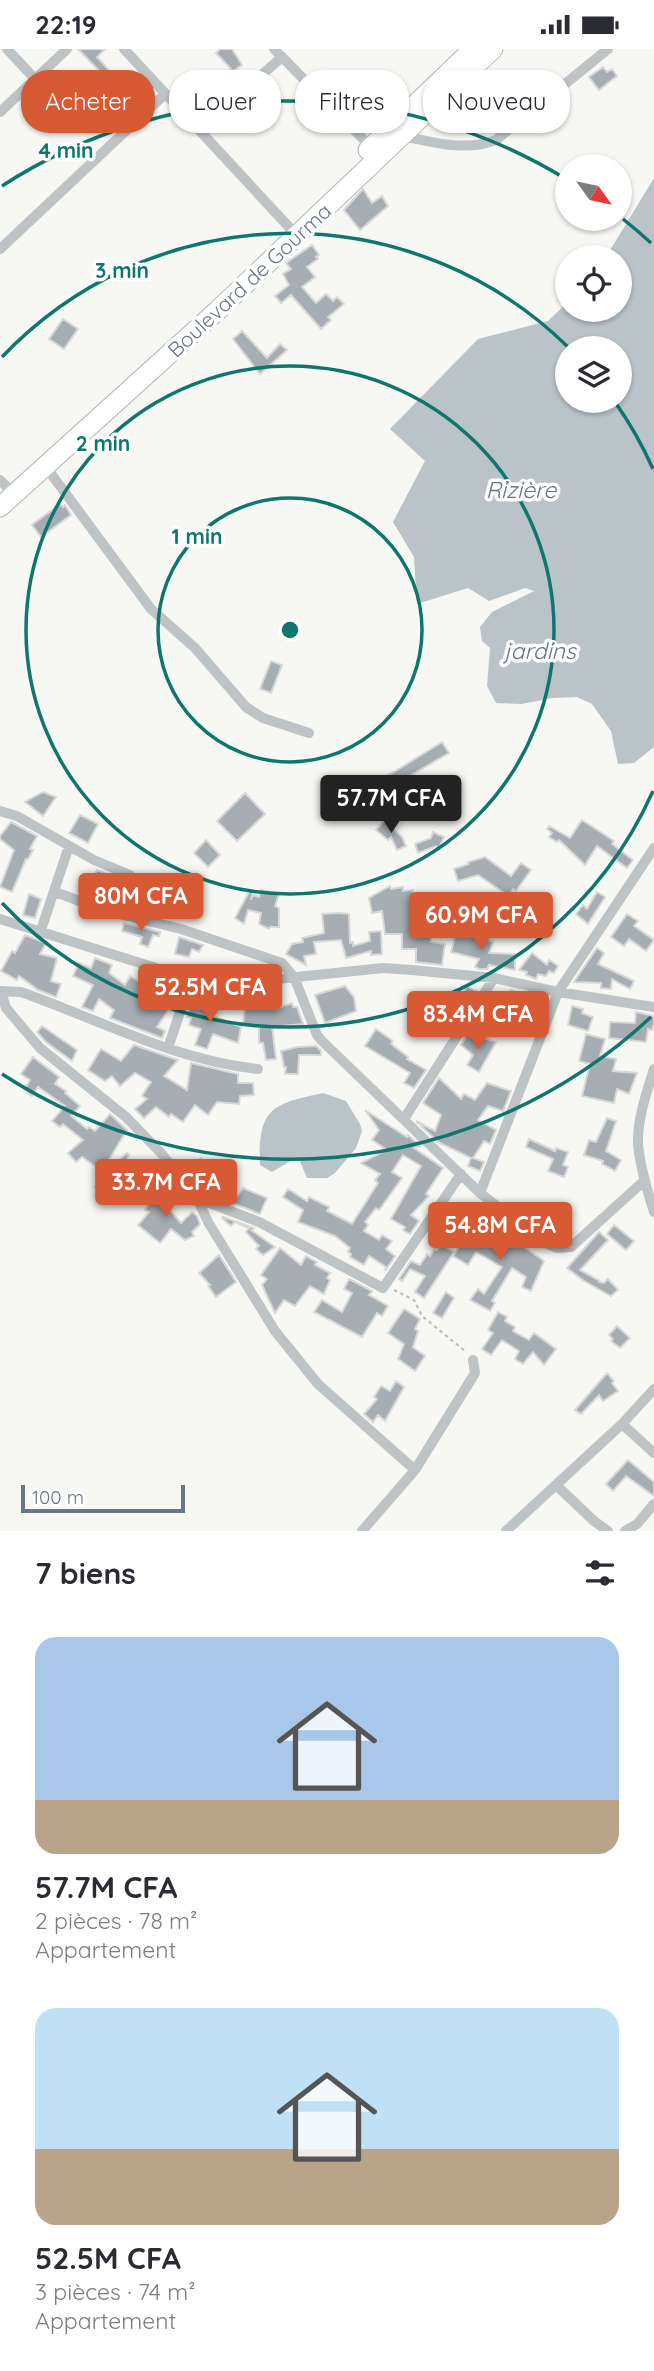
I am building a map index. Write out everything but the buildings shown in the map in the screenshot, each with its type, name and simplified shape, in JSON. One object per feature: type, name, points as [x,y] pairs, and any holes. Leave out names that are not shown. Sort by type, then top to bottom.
[{"type":"highway","name":"Boulevard de Gourma","points":[[0,507],[218,310],[473,49]]},
{"type":"highway","name":"Boulevard de Gourma","points":[[2,486],[139,366],[288,226],[376,151],[401,136],[493,49]]},
{"type":"street","points":[[7,49],[27,70]]},
{"type":"street","points":[[45,70],[67,49]]},
{"type":"street","points":[[124,49],[169,98]]},
{"type":"street","points":[[401,136],[464,146],[496,140],[608,49]]},
{"type":"street","points":[[261,70],[278,53],[376,151]]},
{"type":"street","points":[[0,112],[21,92]]},
{"type":"street","points":[[0,249],[165,94]]},
{"type":"street","points":[[202,133],[288,226]]},
{"type":"street","points":[[46,467],[151,609],[195,648],[246,706],[263,718],[309,733]]},
{"type":"street","points":[[0,811],[17,816],[94,860],[130,875]]},
{"type":"street","points":[[40,933],[69,846]]},
{"type":"street","points":[[480,1193],[558,992],[654,848]]},
{"type":"street","points":[[55,892],[107,911],[181,929],[282,964],[294,977],[319,1038],[480,1193],[551,1247],[571,1247],[644,1181]]},
{"type":"street","points":[[0,919],[191,979],[268,980],[383,968],[494,978],[558,992],[654,1007]]},
{"type":"street","points":[[404,1119],[494,978]]},
{"type":"street","points":[[168,1048],[191,979]]},
{"type":"street","points":[[258,1069],[210,1061],[144,1042],[22,992],[1,991],[6,1008],[40,1048],[148,1137],[197,1198],[208,1222],[275,1331],[318,1384],[415,1469]]},
{"type":"street","points":[[654,1069],[644,1103],[638,1141],[644,1181],[654,1212]]},
{"type":"street","points":[[197,1198],[259,1222],[383,1287],[461,1174]]},
{"type":"street","points":[[369,1529],[415,1469],[475,1373],[473,1360]]},
{"type":"street","points":[[506,1531],[622,1424],[654,1389]]},
{"type":"street","points":[[622,1424],[654,1453]]},
{"type":"street","points":[[556,1485],[608,1531]]},
{"type":"street","points":[[625,1531],[637,1524],[654,1504]]},
{"type":"path","points":[[383,1287],[414,1300],[422,1316],[473,1360]]},
{"type":"water","name":"Rizière","points":[[654,178],[654,747],[634,763],[618,764],[611,731],[592,704],[577,697],[552,698],[522,704],[496,703],[487,686],[490,648],[482,641],[480,627],[492,612],[534,591],[525,588],[489,601],[468,588],[417,604],[414,557],[393,522],[425,461],[390,429],[478,339],[548,321],[555,314],[555,322],[632,322],[632,245],[613,245],[622,231],[632,231],[632,214]]},
{"type":"water","points":[[323,1093],[346,1101],[362,1131],[356,1148],[335,1173],[327,1178],[307,1178],[300,1161],[292,1160],[272,1172],[260,1165],[262,1131],[272,1112],[291,1101]]},
{"type":"water label","name":"jardins","points":[[540,650]]}]
